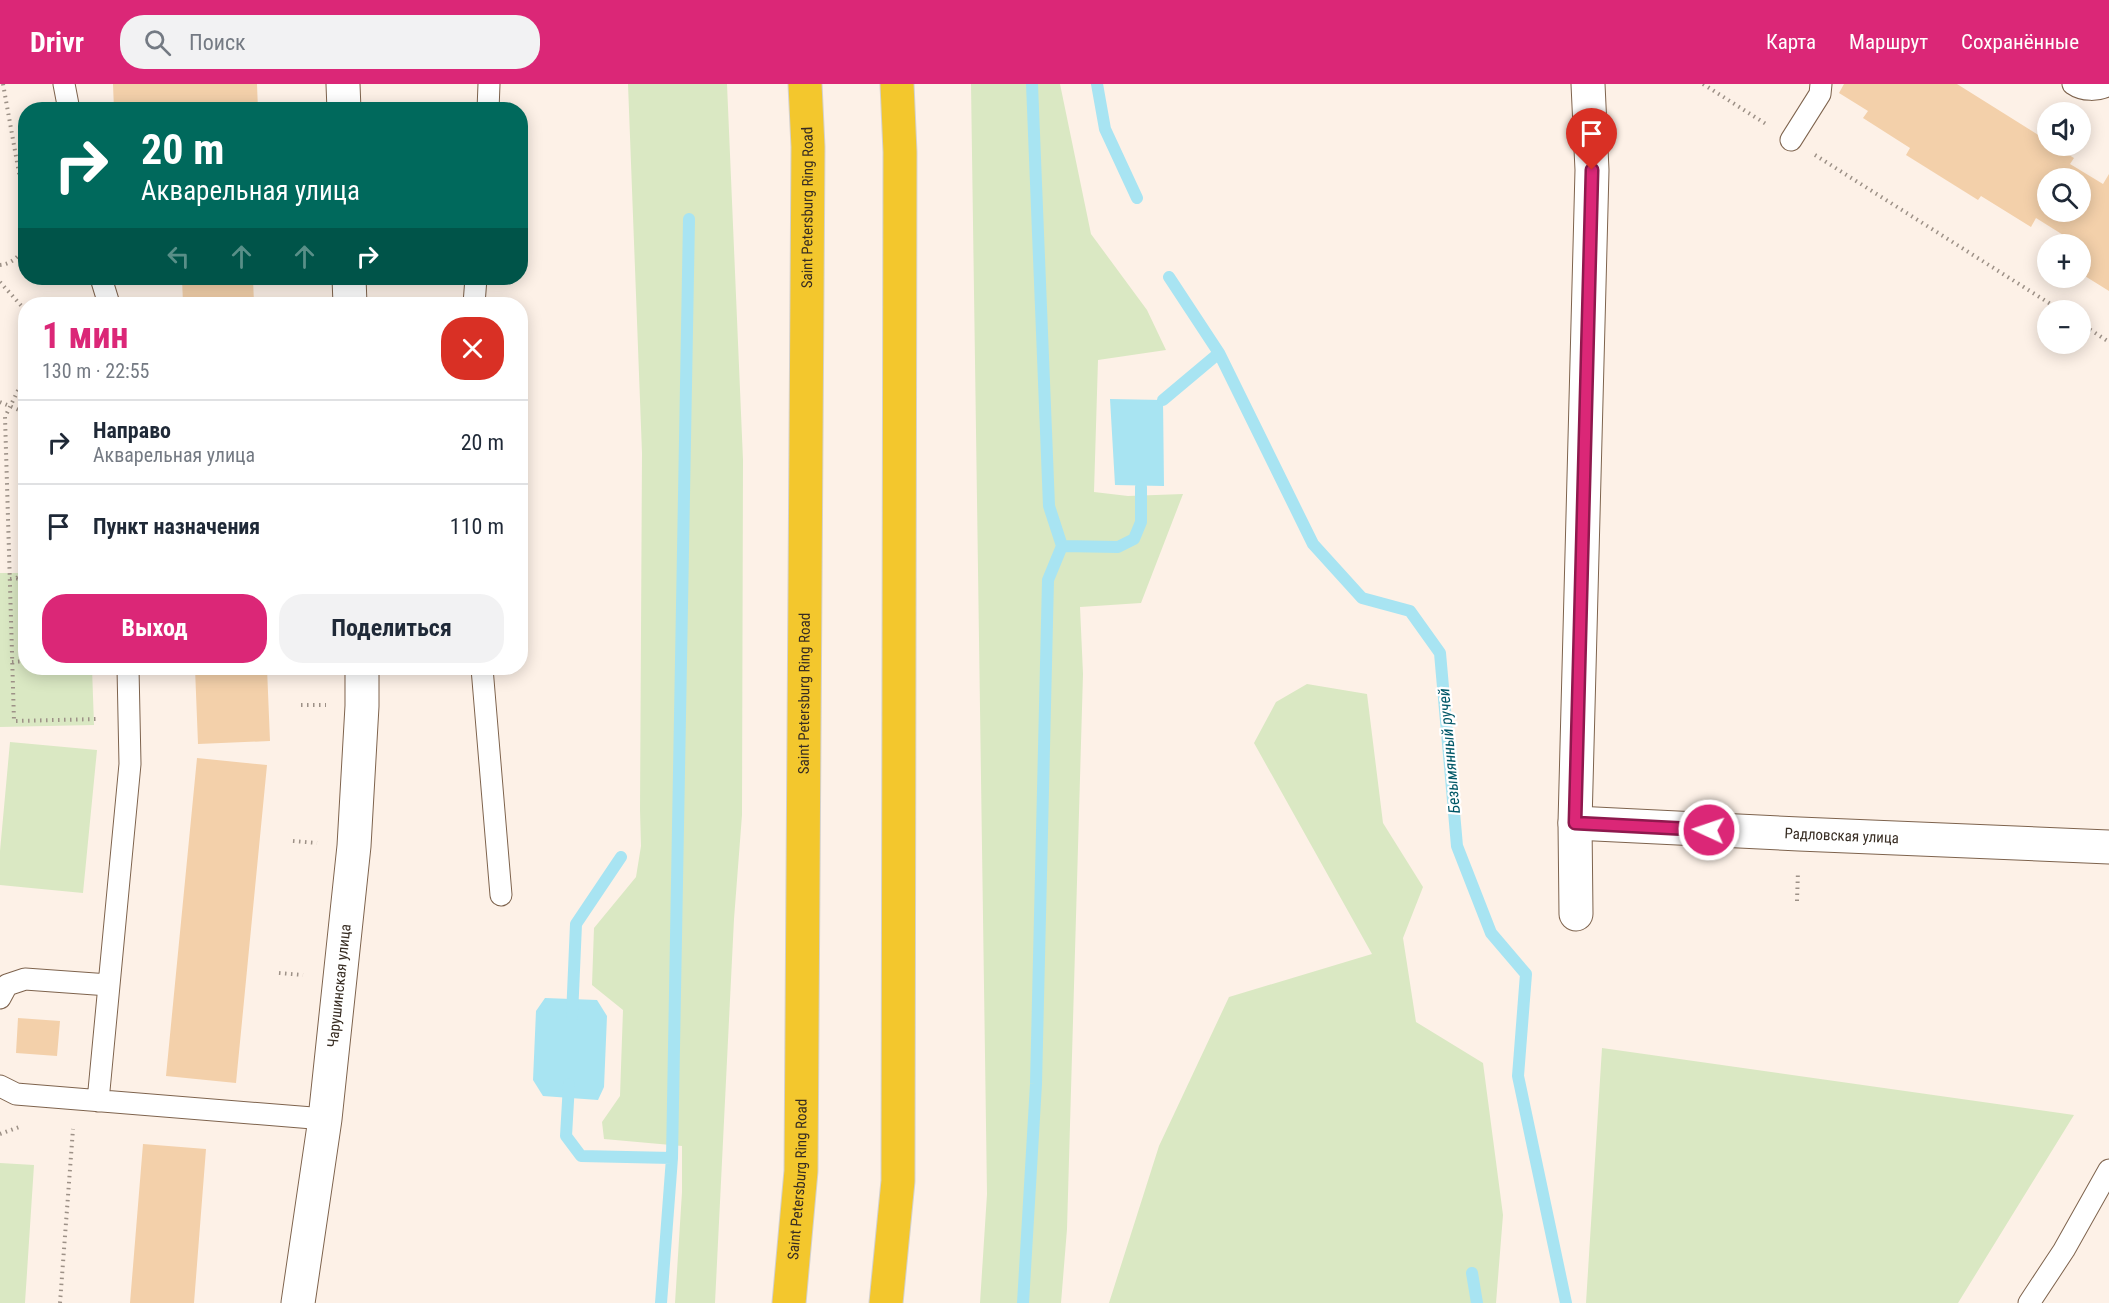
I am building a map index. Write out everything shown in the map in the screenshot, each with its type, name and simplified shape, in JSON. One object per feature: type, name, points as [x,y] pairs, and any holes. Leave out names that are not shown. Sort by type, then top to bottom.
[{"type":"highway","name":"Saint Petersburg Ring Road","points":[[789,1303],[801,1171],[808,147],[805,84]]},
{"type":"highway","points":[[886,1303],[898,1169],[900,152],[897,84]]},
{"type":"street","points":[[343,84],[344,102]]},
{"type":"street","points":[[1576,914],[1575,823],[1592,170],[1588,84]]},
{"type":"street","name":"Чарушинская улица","points":[[298,1303],[325,1119],[354,846],[363,706],[362,675]]},
{"type":"street","name":"Радловская улица","points":[[1575,823],[2109,846]]},
{"type":"lane","points":[[64,84],[67,102]]},
{"type":"lane","points":[[488,102],[489,84]]},
{"type":"lane","points":[[1791,140],[1820,94],[1821,84]]},
{"type":"lane","points":[[2073,84],[2078,87],[2101,90],[2109,85]]},
{"type":"lane","points":[[98,1101],[130,764],[128,675]]},
{"type":"lane","points":[[483,675],[501,895]]},
{"type":"lane","points":[[0,998],[7,985],[25,979],[109,986]]},
{"type":"lane","points":[[0,1086],[16,1094],[325,1119]]},
{"type":"lane","points":[[2029,1303],[2064,1250],[2109,1170]]},
{"type":"path","points":[[3,84],[18,167]]},
{"type":"path","points":[[1703,84],[2044,300]]},
{"type":"path","points":[[0,266],[9,264],[18,256]]},
{"type":"path","points":[[0,282],[18,302]]},
{"type":"path","points":[[2091,331],[2109,342]]},
{"type":"path","points":[[18,390],[5,417],[14,721],[94,719]]},
{"type":"path","points":[[0,402],[18,410]]},
{"type":"path","points":[[10,579],[17,579]]},
{"type":"path","points":[[12,662],[18,662]]},
{"type":"path","points":[[60,1303],[76,1099]]},
{"type":"green space","points":[[628,84],[727,84],[743,460],[742,815],[734,919],[715,1303],[675,1303],[682,1192],[682,1146],[604,1139],[602,1122],[620,1096],[623,1010],[592,985],[594,928],[636,877],[641,846],[642,453]]},
{"type":"green space","points":[[971,84],[1060,84],[1091,234],[1147,310],[1166,350],[1098,360],[1094,492],[1128,496],[1183,494],[1141,603],[1080,607],[1083,674],[1067,1229],[1061,1303],[980,1303],[987,1194]]},
{"type":"green space","points":[[0,573],[18,573],[18,675],[92,675],[94,725],[0,727]]},
{"type":"green space","points":[[1307,684],[1367,694],[1383,823],[1423,887],[1403,938],[1416,1022],[1483,1063],[1503,1215],[1496,1303],[1109,1303],[1159,1146],[1229,997],[1372,954],[1254,743],[1276,702]]},
{"type":"green space","points":[[10,742],[97,750],[83,893],[0,885],[0,851]]},
{"type":"green space","points":[[1602,1048],[2074,1115],[1958,1303],[1586,1303]]},
{"type":"green space","points":[[0,1163],[34,1165],[25,1303],[0,1303]]},
{"type":"water","points":[[1110,399],[1163,400],[1164,486],[1115,485]]},
{"type":"water","points":[[545,998],[597,1000],[607,1016],[604,1087],[598,1100],[543,1096],[533,1080],[536,1011]]},
{"type":"building","points":[[113,84],[257,84],[258,102],[114,102]]},
{"type":"building","points":[[1844,84],[1957,84],[2037,134],[2037,156],[2071,156],[2074,158],[2070,164],[2077,168],[2037,168],[2037,219],[2031,227],[1981,196],[1978,200],[1906,155],[1910,148],[1863,118],[1868,111],[1839,93]]},
{"type":"building","points":[[2109,174],[2109,291],[2091,280],[2091,234],[2062,234],[2042,222],[2091,222],[2091,177],[2103,184]]},
{"type":"building","points":[[182,285],[253,285],[254,297],[183,297]]},
{"type":"building","points":[[195,675],[267,675],[270,741],[198,744]]},
{"type":"building","points":[[197,758],[267,765],[236,1083],[166,1076]]},
{"type":"building","points":[[18,1018],[60,1021],[57,1056],[16,1053]]},
{"type":"building","points":[[143,1144],[206,1149],[194,1303],[130,1303]]},
{"type":"waterway","points":[[1023,1303],[1036,1084],[1048,580],[1062,546],[1049,506],[1032,84]]},
{"type":"waterway","name":"Безымянный ручей","points":[[1097,84],[1105,129],[1137,198]]},
{"type":"waterway","points":[[661,1303],[672,1158],[689,219]]},
{"type":"waterway","name":"Безымянный ручей","points":[[1169,277],[1219,353],[1313,544],[1362,598],[1410,611],[1440,653],[1457,846],[1491,933],[1526,974],[1518,1076],[1566,1303]]},
{"type":"waterway","points":[[1163,400],[1219,353]]},
{"type":"waterway","points":[[1062,546],[1118,547],[1134,539],[1141,522],[1141,487]]},
{"type":"waterway","points":[[572,1016],[576,924],[621,857]]},
{"type":"waterway","points":[[569,1084],[566,1136],[581,1156],[672,1158]]},
{"type":"waterway","points":[[1472,1273],[1477,1303]]},
{"type":"route","points":[[1592,170],[1575,823],[1709,830]]}]
